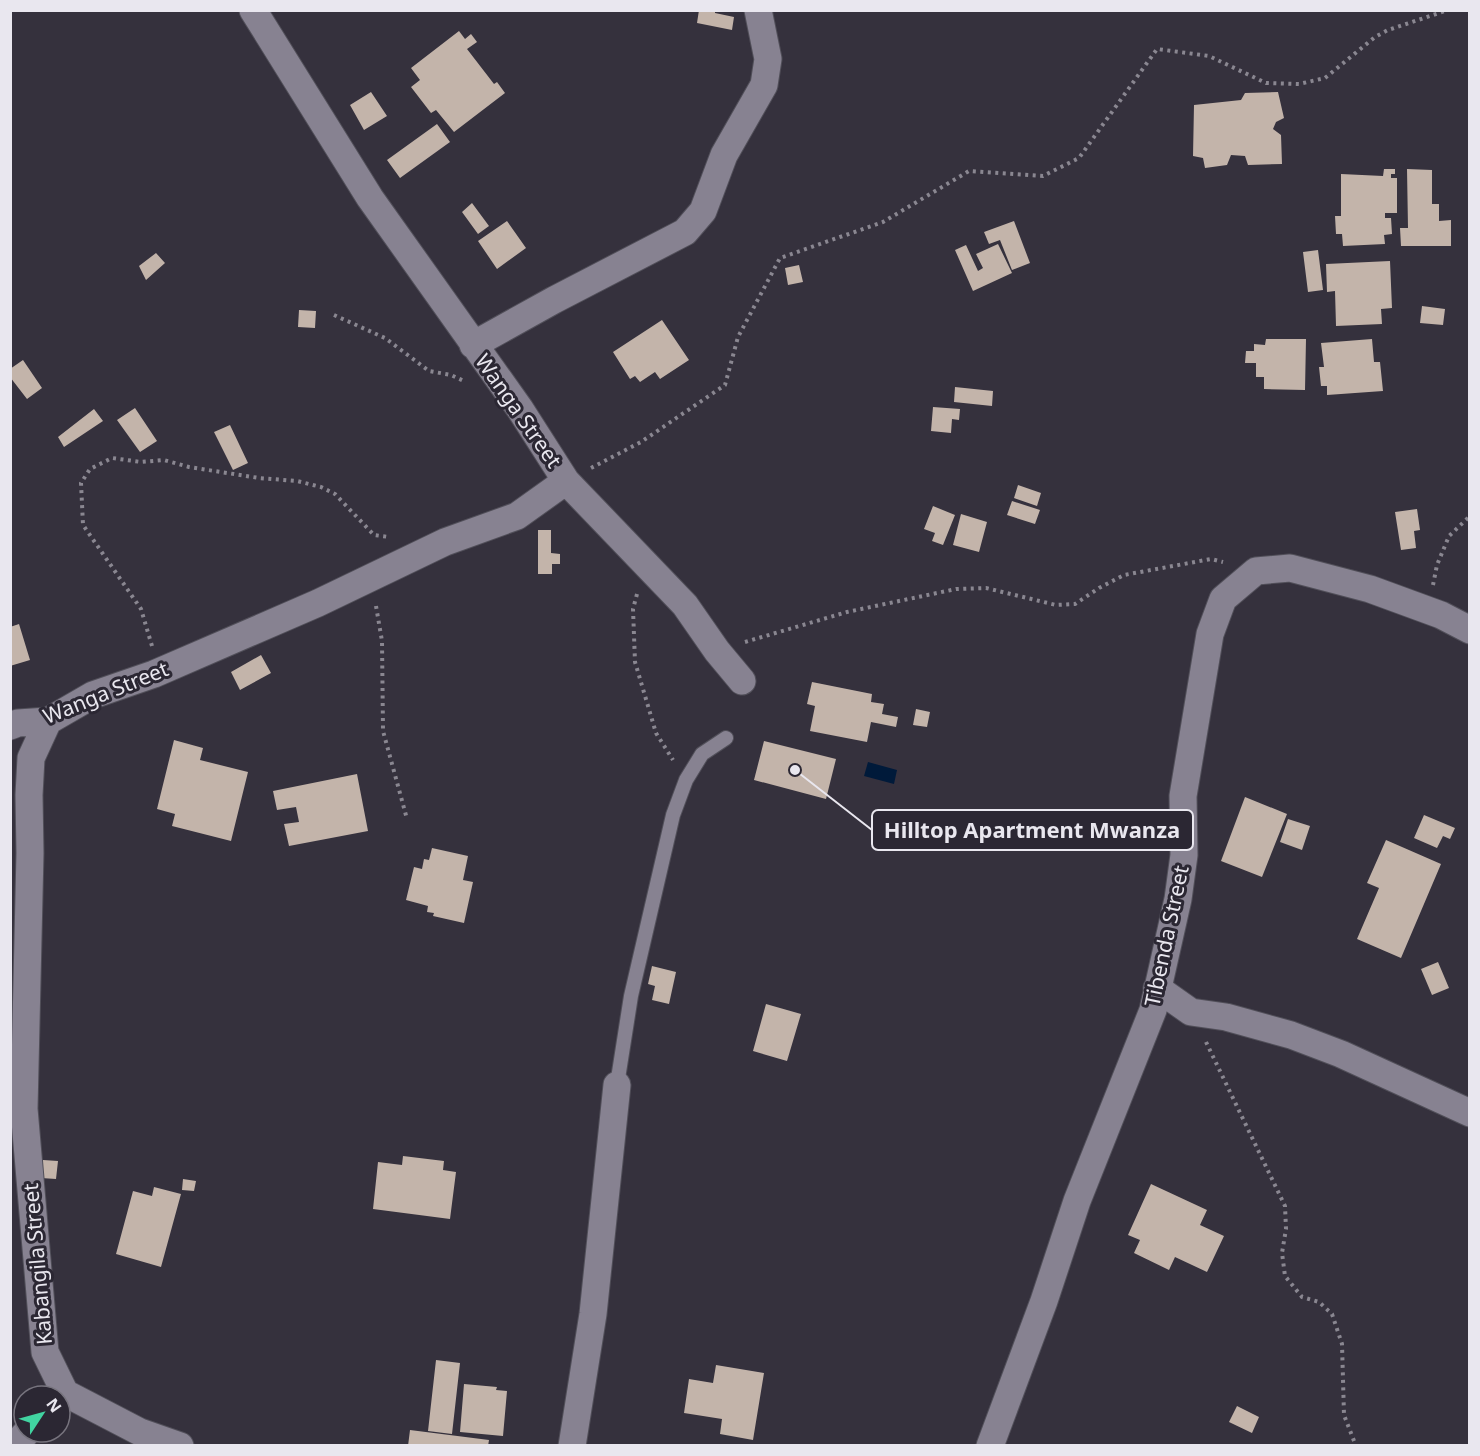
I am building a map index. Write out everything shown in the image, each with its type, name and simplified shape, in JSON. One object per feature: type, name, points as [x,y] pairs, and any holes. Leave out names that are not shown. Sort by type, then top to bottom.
[{"type":"street","name":"Wanga Street","points":[[10,726],[18,723],[48,721],[93,695],[154,674],[318,603],[445,542],[518,516],[566,481],[520,410],[370,198],[253,10]]},
{"type":"street","points":[[473,345],[574,289],[685,232],[703,211],[724,154],[764,85],[768,59],[758,10]]},
{"type":"street","points":[[566,481],[685,605],[717,651],[742,681]]},
{"type":"street","points":[[1256,571],[1290,568],[1370,589],[1441,615],[1470,630]]},
{"type":"street","name":"Tibenda Street","points":[[990,1446],[1044,1301],[1077,1201],[1153,1010],[1178,899],[1184,855],[1183,796],[1210,634],[1223,599],[1256,571]]},
{"type":"street","name":"Kabangila Street","points":[[48,721],[31,758],[24,1109],[45,1352],[58,1384]]},
{"type":"street","points":[[1157,988],[1191,1012],[1226,1017],[1291,1035],[1341,1054],[1470,1113]]},
{"type":"street","points":[[572,1446],[593,1314],[617,1085]]},
{"type":"street","name":"Kabangila Street","points":[[72,1400],[140,1432],[180,1446]]},
{"type":"lane","points":[[617,1085],[631,996],[673,815],[686,780],[702,754],[726,738]]},
{"type":"path","points":[[566,481],[641,442],[725,385],[738,337],[780,258],[883,222],[969,171],[1043,176],[1079,158],[1157,48],[1209,56],[1266,82],[1299,84],[1325,78],[1375,37],[1388,30],[1448,10]]},
{"type":"path","points":[[334,315],[385,338],[429,371],[451,375],[472,385]]},
{"type":"path","points":[[154,674],[151,637],[141,609],[83,525],[81,483],[90,469],[112,458],[141,462],[164,460],[189,467],[258,478],[297,481],[321,487],[335,494],[374,535],[397,536]]},
{"type":"path","points":[[1441,615],[1432,592],[1437,565],[1449,536],[1470,516]]},
{"type":"path","points":[[717,651],[847,612],[956,589],[986,588],[1056,605],[1075,604],[1124,575],[1210,559],[1256,571]]},
{"type":"path","points":[[646,564],[633,609],[635,662],[656,733],[686,780]]},
{"type":"path","points":[[382,573],[376,611],[382,641],[383,731],[407,819]]},
{"type":"path","points":[[1191,1012],[1285,1206],[1286,1229],[1282,1253],[1285,1276],[1302,1296],[1319,1302],[1332,1314],[1342,1344],[1344,1415],[1356,1446]]},
{"type":"water","points":[[868,762],[897,770],[894,784],[864,776]]},
{"type":"building","points":[[699,10],[715,10],[715,13],[734,17],[732,30],[697,23]]},
{"type":"building","points":[[459,31],[465,39],[471,34],[477,42],[467,49],[494,84],[497,82],[505,93],[454,132],[436,110],[431,113],[411,87],[420,80],[411,68]]},
{"type":"building","points":[[371,92],[387,116],[364,130],[350,105]]},
{"type":"building","points":[[1278,92],[1284,118],[1276,122],[1273,129],[1281,135],[1282,164],[1248,165],[1245,156],[1231,155],[1227,165],[1205,168],[1203,158],[1193,156],[1194,105],[1241,100],[1245,93]]},
{"type":"building","points":[[437,124],[450,142],[400,178],[387,160]]},
{"type":"building","points":[[1384,169],[1395,169],[1395,174],[1391,174],[1391,178],[1397,178],[1397,213],[1385,213],[1385,218],[1391,218],[1392,234],[1384,235],[1385,244],[1343,246],[1342,234],[1336,234],[1335,216],[1341,216],[1341,174],[1383,176]]},
{"type":"building","points":[[1407,169],[1432,170],[1432,204],[1439,204],[1439,221],[1451,220],[1451,246],[1401,246],[1400,228],[1408,228]]},
{"type":"building","points":[[472,203],[489,226],[478,234],[462,212]]},
{"type":"building","points":[[507,221],[526,248],[497,269],[478,241]]},
{"type":"building","points":[[1014,221],[1030,263],[1012,270],[1000,240],[989,244],[984,232]]},
{"type":"building","points":[[998,244],[1012,273],[973,291],[955,250],[966,245],[978,271],[983,268],[976,254]]},
{"type":"building","points":[[1318,250],[1323,290],[1308,292],[1303,252]]},
{"type":"building","points":[[156,253],[165,263],[146,280],[139,266]]},
{"type":"building","points":[[1390,261],[1392,308],[1381,309],[1382,324],[1336,326],[1335,291],[1327,292],[1326,264]]},
{"type":"building","points":[[799,265],[803,282],[788,285],[785,268]]},
{"type":"building","points":[[1422,306],[1445,309],[1443,325],[1420,323]]},
{"type":"building","points":[[299,310],[316,311],[315,328],[298,327]]},
{"type":"building","points":[[662,320],[689,360],[660,379],[655,372],[640,382],[635,376],[630,379],[613,352]]},
{"type":"building","points":[[1266,339],[1306,339],[1305,390],[1264,389],[1264,377],[1256,377],[1256,363],[1245,363],[1246,351],[1254,351],[1254,344],[1265,345]]},
{"type":"building","points":[[1372,339],[1374,362],[1380,362],[1383,391],[1327,395],[1327,386],[1321,386],[1319,367],[1324,367],[1321,343]]},
{"type":"building","points":[[23,360],[42,388],[27,399],[10,377],[10,369]]},
{"type":"building","points":[[955,387],[993,391],[992,406],[954,402]]},
{"type":"building","points":[[933,407],[960,409],[959,420],[952,419],[951,433],[931,431]]},
{"type":"building","points":[[135,408],[157,441],[140,452],[117,420]]},
{"type":"building","points":[[94,409],[103,421],[64,447],[58,437]]},
{"type":"building","points":[[230,425],[248,463],[233,470],[214,432]]},
{"type":"building","points":[[1018,485],[1041,493],[1037,506],[1014,498]]},
{"type":"building","points":[[1012,501],[1040,510],[1035,524],[1007,515]]},
{"type":"building","points":[[933,506],[955,515],[943,545],[932,541],[935,533],[924,529]]},
{"type":"building","points":[[1417,509],[1420,530],[1414,531],[1416,548],[1401,550],[1395,512]]},
{"type":"building","points":[[961,514],[987,522],[979,552],[953,545]]},
{"type":"building","points":[[538,530],[551,530],[551,553],[560,554],[560,564],[552,564],[552,574],[538,574]]},
{"type":"building","points":[[19,624],[30,660],[10,666],[10,627]]},
{"type":"building","points":[[261,655],[271,673],[240,690],[231,672]]},
{"type":"building","points":[[812,682],[872,694],[871,702],[884,704],[882,714],[898,717],[896,727],[871,722],[867,742],[810,731],[815,706],[807,704]]},
{"type":"building","points":[[916,709],[930,712],[927,727],[913,725]]},
{"type":"building","points":[[174,740],[203,748],[200,760],[248,772],[231,841],[172,826],[175,814],[157,809]]},
{"type":"building","points":[[764,741],[836,759],[826,799],[754,780]]},
{"type":"building","points":[[357,774],[368,831],[289,846],[284,824],[299,822],[296,807],[277,810],[273,791]]},
{"type":"building","points":[[1245,797],[1287,814],[1262,877],[1221,861]]},
{"type":"building","points":[[1424,815],[1455,828],[1450,839],[1443,836],[1437,848],[1414,838]]},
{"type":"building","points":[[1288,819],[1310,826],[1302,850],[1280,842]]},
{"type":"building","points":[[1386,840],[1441,864],[1401,958],[1357,939],[1379,888],[1367,883]]},
{"type":"building","points":[[432,848],[468,856],[463,880],[473,882],[464,923],[433,916],[434,913],[427,912],[428,906],[406,900],[414,867],[422,869],[424,859],[429,860]]},
{"type":"building","points":[[1438,962],[1449,988],[1432,995],[1421,969]]},
{"type":"building","points":[[652,966],[676,972],[669,1004],[652,1000],[655,986],[648,984]]},
{"type":"building","points":[[766,1004],[801,1014],[787,1061],[753,1051]]},
{"type":"building","points":[[403,1156],[444,1161],[443,1170],[456,1172],[450,1219],[373,1209],[378,1162],[402,1165]]},
{"type":"building","points":[[43,1160],[58,1161],[56,1179],[41,1178]]},
{"type":"building","points":[[183,1179],[196,1181],[194,1191],[182,1190]]},
{"type":"building","points":[[1151,1184],[1207,1210],[1200,1225],[1224,1236],[1207,1272],[1175,1257],[1169,1270],[1134,1253],[1140,1240],[1128,1235]]},
{"type":"building","points":[[154,1187],[181,1194],[161,1267],[116,1254],[133,1191],[152,1196]]},
{"type":"building","points":[[436,1360],[460,1363],[452,1434],[428,1431]]},
{"type":"building","points":[[716,1365],[764,1373],[753,1440],[720,1434],[722,1419],[684,1413],[689,1379],[713,1383]]},
{"type":"building","points":[[464,1384],[497,1387],[496,1390],[507,1391],[503,1436],[460,1432]]},
{"type":"building","points":[[1237,1406],[1259,1417],[1252,1433],[1229,1422]]},
{"type":"building","points":[[410,1430],[489,1440],[488,1446],[408,1446]]},
{"type":"place","name":"Hilltop Apartment Mwanza","points":[[795,770]]}]
